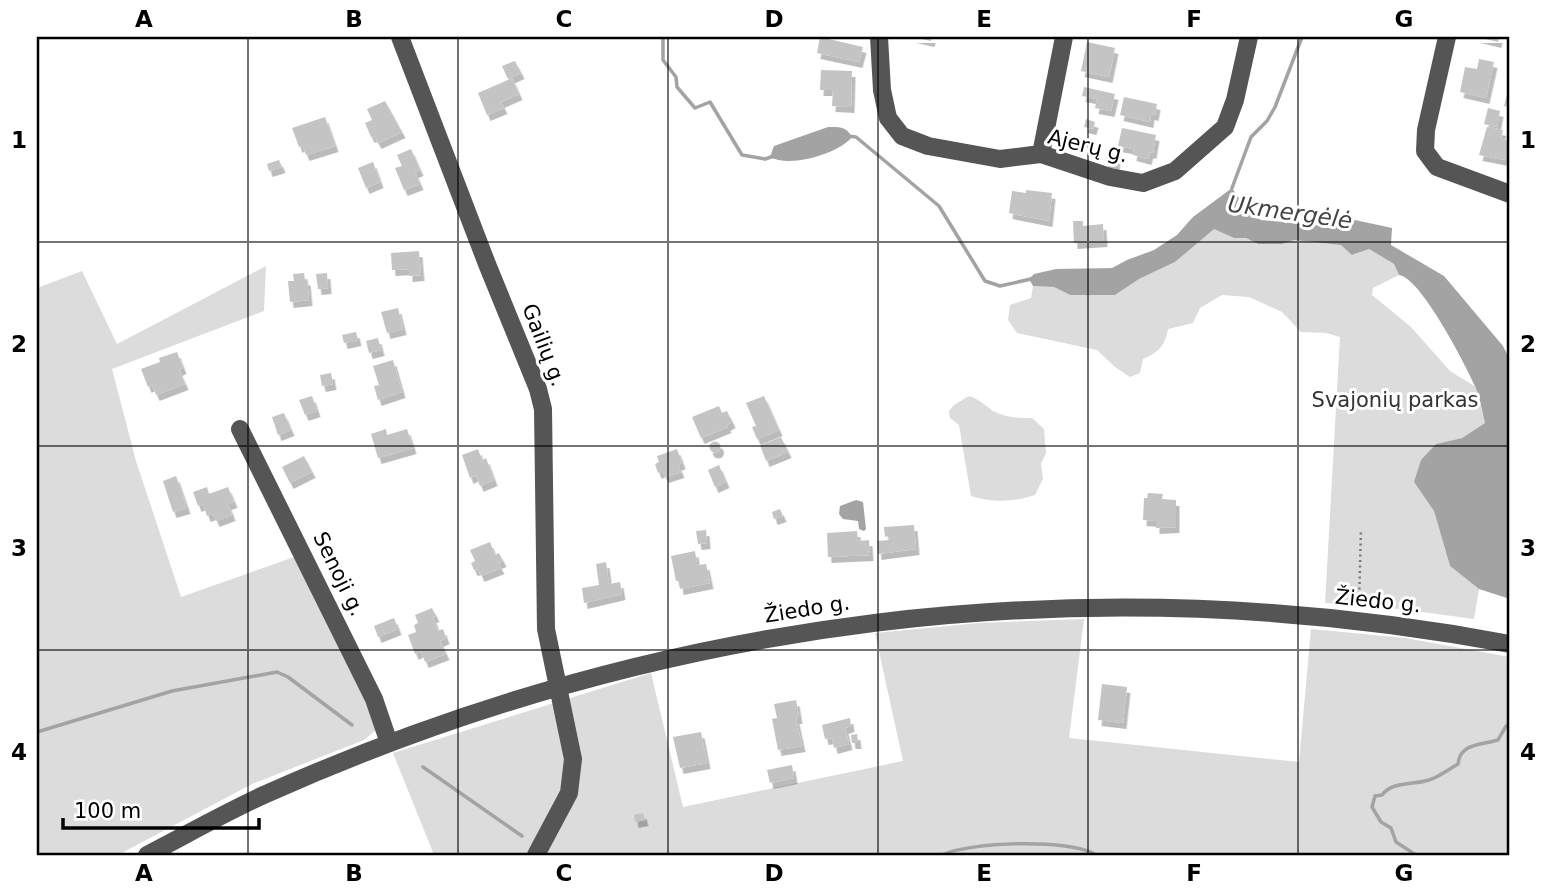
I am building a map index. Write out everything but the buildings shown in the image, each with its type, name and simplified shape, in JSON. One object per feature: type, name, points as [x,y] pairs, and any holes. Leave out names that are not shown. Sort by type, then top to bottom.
[{"type":"street","name":"Gailių g.","points":[[400,37],[538,388],[545,427],[546,629],[571,742],[572,779],[563,808],[536,855]]},
{"type":"street","name":"Ajerų g.","points":[[879,37],[882,90],[888,118],[902,136],[928,146],[1000,159],[1041,154],[1110,177],[1143,183],[1175,171],[1225,127],[1235,100],[1249,37]]},
{"type":"street","points":[[1041,154],[1064,37]]},
{"type":"street","points":[[1447,37],[1426,130],[1425,151],[1437,167],[1510,194]]},
{"type":"street","name":"Senoji g.","points":[[240,429],[374,699],[389,743]]},
{"type":"street","name":"Žiedo g.","points":[[147,855],[264,794],[389,743],[559,687],[689,653],[847,625],[1044,609],[1125,607],[1254,612],[1404,626],[1510,644]]},
{"type":"path","points":[[1359,603],[1361,529]]},
{"type":"green space","name":"Svajonių parkas","points":[[1214,228],[1234,238],[1246,238],[1258,244],[1282,244],[1294,240],[1341,245],[1353,255],[1369,249],[1394,264],[1399,275],[1373,288],[1372,295],[1411,327],[1450,371],[1476,387],[1485,423],[1462,438],[1436,444],[1414,482],[1434,511],[1450,566],[1479,589],[1474,619],[1325,603],[1340,337],[1326,333],[1301,332],[1282,312],[1249,297],[1222,295],[1200,308],[1193,323],[1168,329],[1160,348],[1143,359],[1140,373],[1130,377],[1097,350],[1017,333],[1008,320],[1010,305],[1031,298],[1033,286],[1054,287],[1070,295],[1115,295],[1139,279],[1175,262]]},
{"type":"green space","points":[[266,266],[264,311],[112,369],[136,461],[181,597],[294,557],[309,571],[377,726],[364,740],[252,784],[118,855],[37,855],[37,288],[82,271],[117,344]]},
{"type":"green space","points":[[969,396],[1003,415],[1032,418],[1044,429],[1046,453],[1041,464],[1043,479],[1035,495],[1003,501],[971,496],[959,425],[950,418],[949,411]]},
{"type":"green space","points":[[1084,619],[1069,738],[1299,762],[1311,629],[1405,638],[1510,657],[1510,855],[434,855],[393,753],[651,673],[683,807],[903,761],[875,633],[979,623]]},
{"type":"shaded area","points":[[828,127],[845,129],[852,137],[825,154],[801,160],[789,161],[770,157],[774,146]]},
{"type":"shaded area","points":[[1232,188],[1239,198],[1235,208],[1239,211],[1246,210],[1261,220],[1336,227],[1355,220],[1392,228],[1391,245],[1444,276],[1503,346],[1510,360],[1510,599],[1479,589],[1450,566],[1434,511],[1414,482],[1421,460],[1436,444],[1462,438],[1485,423],[1477,390],[1452,342],[1419,291],[1399,275],[1394,264],[1369,249],[1352,255],[1341,245],[1294,240],[1282,244],[1258,244],[1214,229],[1175,262],[1139,279],[1115,295],[1070,295],[1054,287],[1033,286],[1029,279],[1034,274],[1056,269],[1112,268],[1154,250],[1177,235],[1193,217]]},
{"type":"shaded area","points":[[856,500],[863,502],[864,531],[859,529],[858,521],[843,519],[839,514],[840,506]]},
{"type":"waterway","name":"Ukmergėlė","points":[[663,37],[663,60],[676,77],[677,87],[695,108],[710,102],[742,155],[765,159],[774,156]]},
{"type":"waterway","points":[[1232,188],[1251,137],[1267,121],[1275,107],[1302,37]]},
{"type":"waterway","name":"Ukmergėlė","points":[[848,136],[856,137],[939,206],[985,281],[1000,286],[1031,279]]},
{"type":"waterway","points":[[37,732],[172,691],[277,672],[288,677],[352,725]]},
{"type":"waterway","name":"Ukmergėlė","points":[[1416,855],[1396,842],[1391,828],[1381,822],[1372,807],[1375,796],[1382,795],[1397,785],[1423,782],[1436,777],[1458,764],[1467,748],[1498,740],[1510,724]]},
{"type":"waterway","points":[[423,767],[522,836]]},
{"type":"waterway","points":[[942,855],[974,847],[1019,844],[1065,846],[1096,855]]}]
